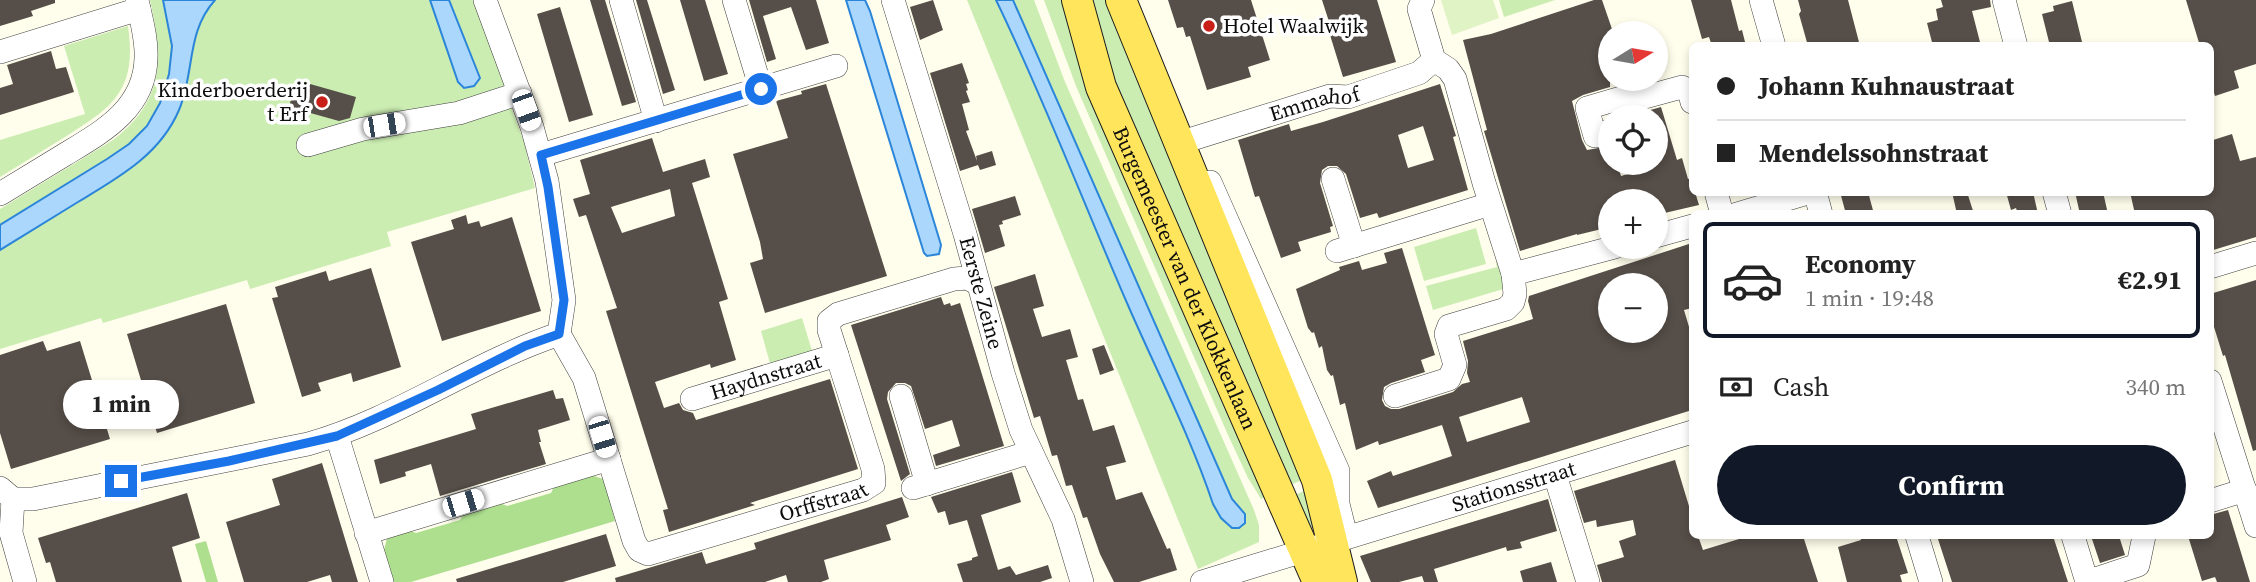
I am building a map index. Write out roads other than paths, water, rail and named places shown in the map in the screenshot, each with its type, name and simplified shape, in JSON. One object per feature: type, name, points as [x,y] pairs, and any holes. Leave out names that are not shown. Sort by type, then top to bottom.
[{"type":"main road","name":"Burgemeester van der Klokkenlaan","points":[[1077,0],[1101,87],[1318,582]]},
{"type":"main road","name":"Burgemeester van der Klokkenlaan","points":[[1121,0],[1340,541],[1342,582]]},
{"type":"street","points":[[366,533],[609,459],[584,378],[559,334],[564,300],[541,155],[485,0]]},
{"type":"street","points":[[621,0],[656,121]]},
{"type":"street","points":[[734,0],[761,89]]},
{"type":"street","name":"Eerste Zeine","points":[[893,0],[961,221],[1021,430],[1063,519],[1082,582]]},
{"type":"street","points":[[1133,0],[1338,471],[1340,541]]},
{"type":"street","points":[[1395,396],[1449,379],[1455,365],[1446,334],[1449,326],[1506,309],[1513,302],[1515,294],[1513,274],[1455,79],[1448,69],[1434,60],[1419,9],[1423,0]]},
{"type":"street","points":[[1761,0],[1772,42]]},
{"type":"street","points":[[2004,0],[2015,42]]},
{"type":"street","points":[[0,52],[138,5],[144,29],[146,58],[139,89],[111,126],[0,194]]},
{"type":"street","name":"Emmahof","points":[[1192,139],[1330,96],[1348,96],[1407,77],[1419,73],[1434,60]]},
{"type":"street","points":[[541,155],[836,66]]},
{"type":"street","points":[[1637,105],[1682,87],[1689,91]]},
{"type":"street","points":[[308,145],[363,129],[459,113],[520,93]]},
{"type":"street","points":[[1598,135],[1595,136],[1587,108],[1621,97],[1623,105]]},
{"type":"street","points":[[1334,179],[1345,248],[1490,204]]},
{"type":"street","points":[[1751,210],[1799,196]]},
{"type":"street","points":[[1668,233],[1689,227]]},
{"type":"street","points":[[1513,274],[1598,252]]},
{"type":"street","points":[[2214,266],[2256,253]]},
{"type":"street","name":"Haydnstraat","points":[[692,399],[837,355],[829,321],[838,314],[954,279],[967,278],[977,283]]},
{"type":"street","points":[[25,582],[11,533],[6,494],[33,499],[229,461],[337,436],[438,390],[525,346],[559,334]]},
{"type":"street","name":"Orffstraat","points":[[609,459],[634,541],[642,553],[655,553],[863,490],[874,483],[873,469],[837,355]]},
{"type":"street","points":[[2214,394],[2256,526]]},
{"type":"street","points":[[901,396],[920,486],[1031,452]]},
{"type":"street","name":"Stationsstraat","points":[[1202,582],[1689,433]]},
{"type":"street","points":[[337,436],[382,582]]},
{"type":"street","points":[[1555,475],[1588,582]]},
{"type":"street","points":[[2214,500],[2245,490]]},
{"type":"street","points":[[1918,539],[1931,582]]},
{"type":"street","points":[[2074,539],[2087,582],[2138,565],[2143,539]]},
{"type":"water","points":[[163,0],[215,0],[199,25],[184,96],[171,126],[149,153],[123,174],[0,250],[0,225],[107,159],[129,144],[147,126],[160,103],[169,74],[172,46]]},
{"type":"water","points":[[430,0],[449,0],[480,78],[474,86],[464,88],[458,82]]},
{"type":"water","points":[[846,0],[865,0],[870,11],[941,245],[939,254],[927,256],[924,253]]},
{"type":"water","points":[[996,0],[1013,0],[1232,499],[1245,514],[1245,523],[1239,528],[1232,528],[1221,518],[1213,504],[1183,428]]},
{"type":"place","name":"Hotel Waalwijk","points":[[1209,26]]},
{"type":"place","name":"Kinderboerderij t Erf","points":[[322,102]]}]
